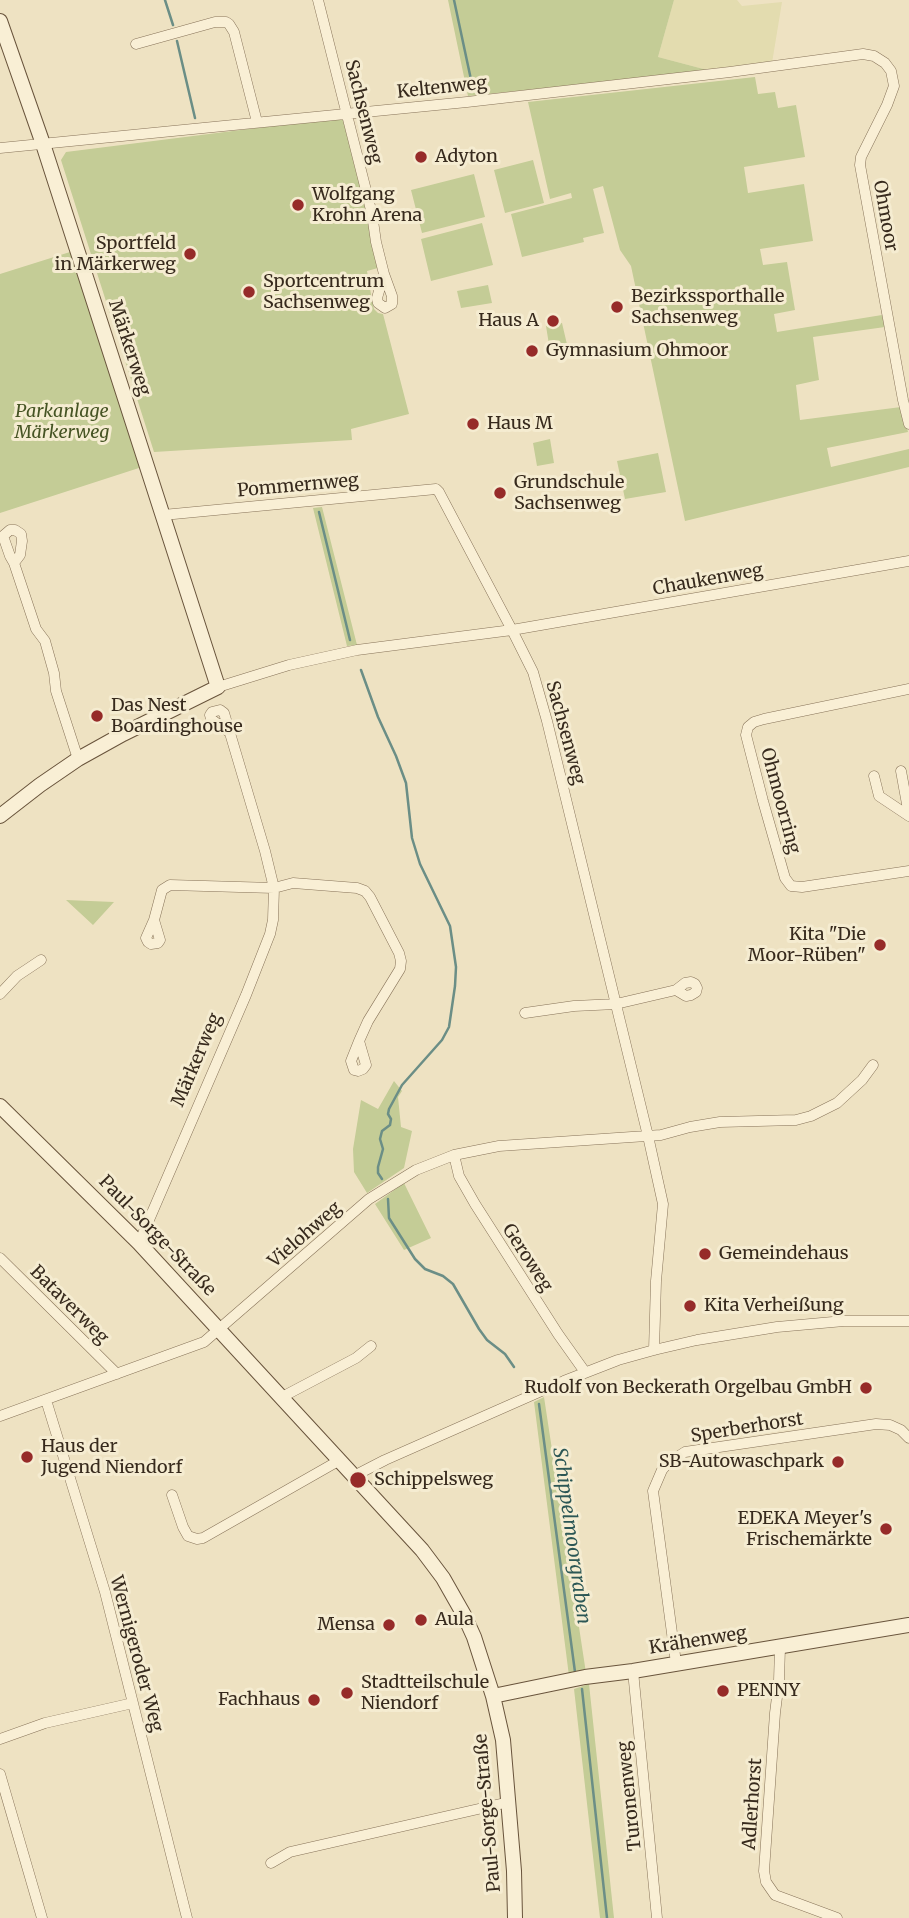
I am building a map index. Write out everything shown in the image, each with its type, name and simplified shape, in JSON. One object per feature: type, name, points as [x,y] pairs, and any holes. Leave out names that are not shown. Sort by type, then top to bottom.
[{"type":"street","name":"Sachsenweg","points":[[318,0],[372,214],[384,274]]},
{"type":"street","points":[[136,44],[215,22],[226,22],[233,32],[257,122]]},
{"type":"street","name":"Märkerweg","points":[[1,31],[43,144],[218,687]]},
{"type":"street","name":"Keltenweg","points":[[0,148],[717,74],[863,54],[874,56],[885,63]]},
{"type":"street","name":"Ohmoor","points":[[885,63],[894,81],[893,92],[860,164],[909,425]]},
{"type":"street","name":"Sachsenweg","points":[[436,489],[512,630],[538,688],[663,1204],[656,1280],[654,1350]]},
{"type":"street","name":"Pommernweg","points":[[163,515],[436,489]]},
{"type":"street","name":"Chaukenweg","points":[[218,687],[289,665],[358,650],[512,630],[909,561]]},
{"type":"street","points":[[14,563],[36,629],[45,641],[54,673],[55,691],[78,759]]},
{"type":"street","points":[[0,816],[78,759],[218,687]]},
{"type":"street","name":"Ohmoorring","points":[[909,689],[764,719],[748,727],[746,735],[785,878],[791,886],[802,887],[909,870]]},
{"type":"street","name":"Märkerweg","points":[[139,1243],[246,995],[270,933],[275,908],[274,888],[265,851],[229,732]]},
{"type":"street","points":[[901,771],[909,816]]},
{"type":"street","points":[[874,776],[879,796],[909,816]]},
{"type":"street","points":[[891,805],[895,799],[906,796]]},
{"type":"street","points":[[154,920],[162,890],[170,885],[274,888],[293,883],[365,891],[401,961],[400,969],[359,1041]]},
{"type":"street","points":[[0,994],[17,976],[41,960]]},
{"type":"street","points":[[525,1013],[574,1006],[616,1004],[676,990]]},
{"type":"street","points":[[648,1136],[707,1123],[780,1122],[811,1116],[847,1095],[873,1065]]},
{"type":"street","name":"Paul-Sorge-Straße","points":[[0,1106],[139,1243],[354,1475],[422,1550],[443,1578],[474,1637],[494,1696],[503,1740],[509,1802],[515,1918]]},
{"type":"street","name":"Vielohweg","points":[[0,1416],[204,1342],[373,1197],[416,1170],[454,1155],[499,1146],[648,1136]]},
{"type":"street","name":"Geroweg","points":[[454,1155],[460,1176],[475,1204],[585,1373]]},
{"type":"street","name":"Bataverweg","points":[[0,1258],[117,1374]]},
{"type":"street","points":[[354,1475],[585,1373],[654,1350],[770,1328],[844,1321],[909,1321]]},
{"type":"street","points":[[282,1397],[356,1358],[371,1346]]},
{"type":"street","name":"Wernigeroder Weg","points":[[46,1400],[105,1592],[187,1918]]},
{"type":"street","name":"Sperberhorst","points":[[676,1664],[653,1491],[662,1469],[668,1463],[685,1452],[876,1424],[890,1425],[909,1438]]},
{"type":"street","points":[[172,1495],[188,1536],[203,1538],[340,1461]]},
{"type":"street","name":"Krähenweg","points":[[494,1696],[576,1679],[909,1625]]},
{"type":"street","name":"Adlerhorst","points":[[780,1647],[764,1871],[766,1882],[775,1895],[837,1918]]},
{"type":"street","name":"Turonenweg","points":[[632,1671],[657,1918]]},
{"type":"street","points":[[0,1739],[45,1723],[133,1703]]},
{"type":"street","points":[[0,1774],[42,1918]]},
{"type":"street","points":[[271,1863],[290,1852],[509,1802]]},
{"type":"shaded area","points":[[674,0],[737,0],[742,6],[782,2],[772,63],[711,71],[658,57]]},
{"type":"green space","points":[[448,0],[674,0],[658,57],[711,71],[468,96]]},
{"type":"green space","points":[[755,77],[758,94],[775,92],[778,108],[796,105],[805,157],[744,167],[748,193],[804,184],[813,241],[760,249],[763,265],[787,262],[795,310],[774,314],[777,332],[882,315],[885,327],[813,337],[819,380],[796,385],[800,420],[901,407],[908,432],[827,448],[831,467],[909,449],[909,467],[685,521],[631,266],[620,250],[603,186],[593,189],[604,233],[583,238],[584,242],[522,257],[511,214],[572,198],[571,193],[550,199],[528,102]]},
{"type":"green space","name":"Sportcentrum Sachsenweg","points":[[344,117],[369,214],[378,268],[367,271],[372,300],[374,309],[383,314],[409,414],[351,429],[352,440],[154,452],[61,160],[66,152]]},
{"type":"green space","points":[[533,160],[544,203],[505,213],[494,170]]},
{"type":"green space","points":[[474,174],[485,217],[422,233],[411,190]]},
{"type":"green space","points":[[482,223],[493,265],[431,281],[421,239]]},
{"type":"green space","name":"Parkanlage Märkerweg","points":[[70,252],[142,467],[0,513],[0,274]]},
{"type":"green space","points":[[488,285],[492,303],[461,308],[457,291]]},
{"type":"green space","points":[[562,323],[569,353],[551,357],[546,326]]},
{"type":"green space","points":[[550,439],[554,463],[537,466],[533,443]]},
{"type":"green space","points":[[658,453],[666,492],[625,499],[617,461]]},
{"type":"green space","points":[[322,507],[357,645],[347,646],[313,508]]},
{"type":"green space","points":[[66,900],[114,902],[93,925]]},
{"type":"green space","points":[[394,1081],[402,1091],[398,1097],[401,1127],[412,1131],[404,1168],[367,1193],[354,1172],[353,1149],[361,1100],[378,1109]]},
{"type":"green space","points":[[404,1183],[431,1238],[404,1250],[375,1204]]},
{"type":"green space","points":[[544,1397],[586,1673],[569,1676],[534,1402]]},
{"type":"green space","points":[[589,1684],[614,1918],[600,1918],[574,1689]]},
{"type":"waterway","points":[[165,0],[173,25]]},
{"type":"waterway","points":[[454,0],[473,89]]},
{"type":"waterway","points":[[177,41],[195,118]]},
{"type":"waterway","name":"Schippelmoorgraben","points":[[319,512],[350,640]]},
{"type":"waterway","name":"Schippelmoorgraben","points":[[361,670],[406,783],[412,838],[420,864],[450,926],[456,967],[449,1027],[442,1040],[402,1085],[389,1109],[390,1125],[382,1131],[380,1139],[383,1149],[378,1173],[382,1179]]},
{"type":"waterway","name":"Schippelmoorgraben","points":[[388,1199],[389,1218],[415,1259],[425,1269],[443,1276],[453,1284],[487,1340],[505,1354],[514,1367]]},
{"type":"waterway","name":"Schippelmoorgraben","points":[[539,1404],[575,1672]]},
{"type":"waterway","name":"Schippelmoorgraben","points":[[582,1689],[607,1918]]},
{"type":"place","name":"Adyton","points":[[421,157]]},
{"type":"place","name":"Wolfgang Krohn Arena","points":[[298,205]]},
{"type":"place","name":"Sportfeld in Märkerweg","points":[[190,254]]},
{"type":"place","name":"Sportcentrum Sachsenweg","points":[[249,292]]},
{"type":"place","name":"Bezirkssporthalle Sachsenweg","points":[[617,307]]},
{"type":"place","name":"Haus A","points":[[553,321]]},
{"type":"place","name":"Gymnasium Ohmoor","points":[[532,351]]},
{"type":"place","name":"Haus M","points":[[473,424]]},
{"type":"place","name":"Grundschule Sachsenweg","points":[[500,493]]},
{"type":"place","name":"Das Nest Boardinghouse","points":[[97,716]]},
{"type":"place","name":"Kita \"Die Moor-Rüben\"","points":[[880,945]]},
{"type":"place","name":"Gemeindehaus","points":[[705,1254]]},
{"type":"place","name":"Kita Verheißung","points":[[690,1306]]},
{"type":"place","name":"Rudolf von Beckerath Orgelbau GmbH","points":[[866,1388]]},
{"type":"place","name":"Haus der Jugend Niendorf","points":[[27,1457]]},
{"type":"place","name":"SB-Autowaschpark","points":[[838,1462]]},
{"type":"place","name":"Schippelsweg","points":[[358,1480]]},
{"type":"place","name":"EDEKA Meyer's Frischemärkte","points":[[886,1529]]},
{"type":"place","name":"Aula","points":[[421,1620]]},
{"type":"place","name":"Mensa","points":[[389,1625]]},
{"type":"place","name":"PENNY","points":[[723,1691]]},
{"type":"place","name":"Stadtteilschule Niendorf","points":[[347,1693]]},
{"type":"place","name":"Fachhaus","points":[[314,1700]]}]
